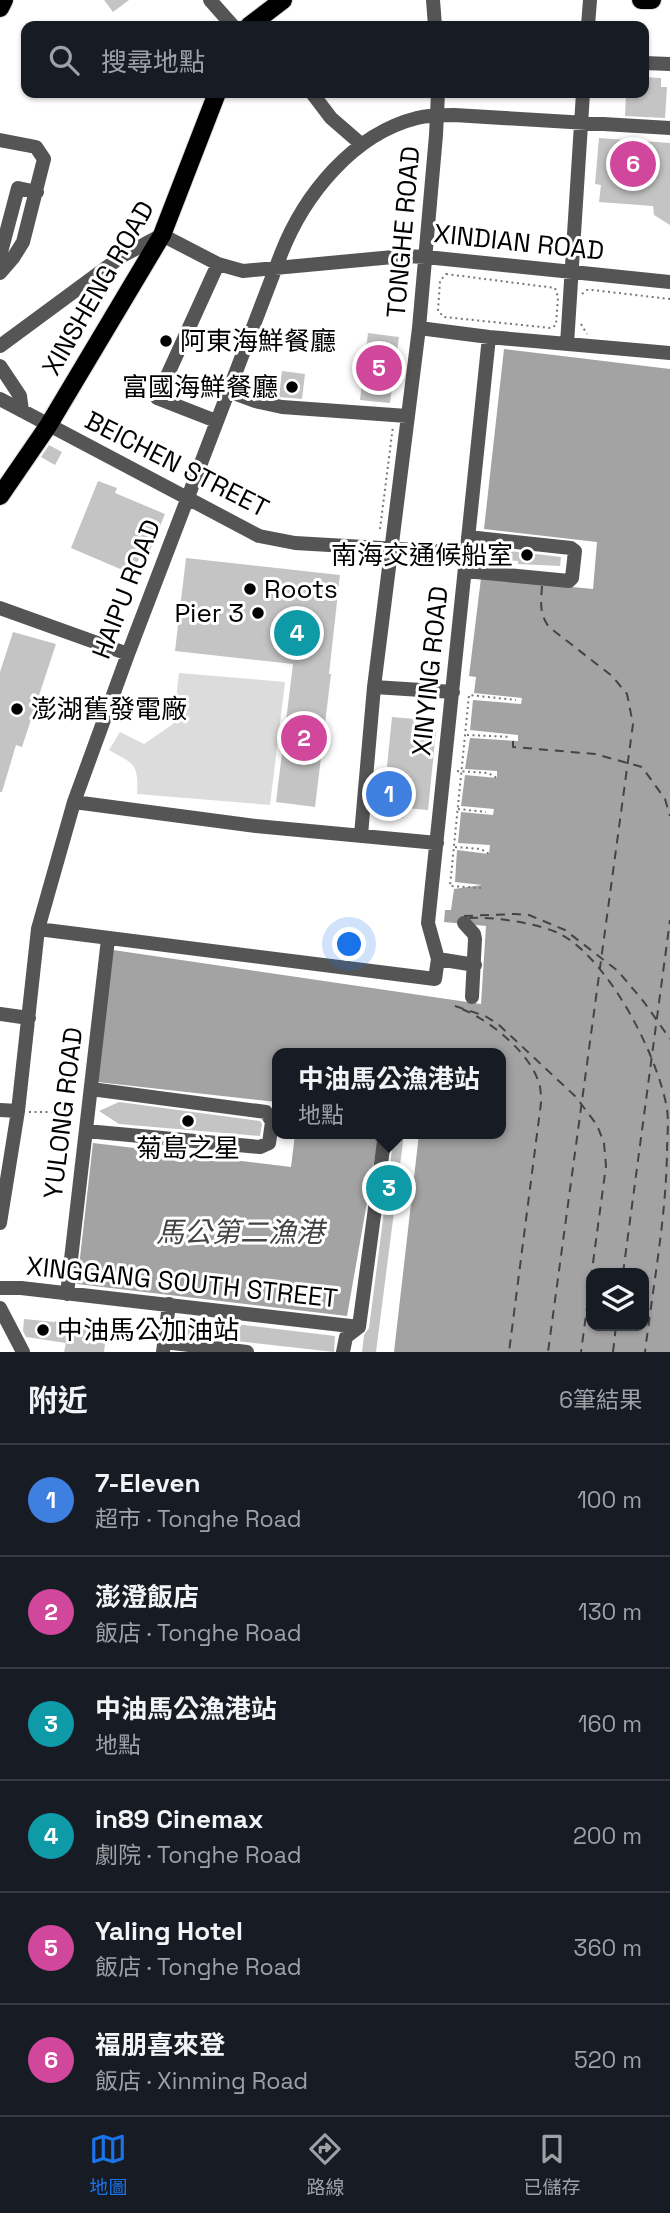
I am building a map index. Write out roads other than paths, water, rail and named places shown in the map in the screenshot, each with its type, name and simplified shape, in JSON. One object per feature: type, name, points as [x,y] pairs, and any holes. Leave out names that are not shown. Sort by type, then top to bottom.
[{"type":"main road","points":[[0,8],[4,0]]},
{"type":"main road","points":[[258,21],[283,0]]},
{"type":"main road","points":[[641,0],[652,0]]},
{"type":"main road","name":"XINSHENG ROAD","points":[[0,496],[48,426],[162,235],[215,98]]},
{"type":"street","points":[[210,0],[229,21]]},
{"type":"street","points":[[433,0],[435,21]]},
{"type":"street","points":[[588,21],[590,0]]},
{"type":"street","points":[[649,62],[670,64]]},
{"type":"street","points":[[316,98],[331,118],[361,144]]},
{"type":"street","name":"TONGHE ROAD","points":[[361,835],[374,687],[419,328],[438,98]]},
{"type":"street","points":[[568,344],[570,271],[583,98]]},
{"type":"street","name":"HAIPU ROAD","points":[[0,1223],[4,1170],[18,1111],[37,929],[74,802],[284,245],[310,201],[361,144],[410,120],[437,115],[670,128]]},
{"type":"street","points":[[0,140],[36,147],[44,159],[23,242],[0,273]]},
{"type":"street","points":[[0,256],[4,224],[18,188],[37,192]]},
{"type":"street","points":[[0,346],[122,256],[162,235]]},
{"type":"street","name":"XINDIAN ROAD","points":[[162,235],[218,264],[243,271],[404,256],[670,282]]},
{"type":"street","points":[[216,421],[157,398],[218,264]]},
{"type":"street","points":[[419,328],[670,353]]},
{"type":"street","name":"XINYING ROAD","points":[[438,959],[428,923],[489,337]]},
{"type":"street","points":[[0,366],[20,396],[22,411]]},
{"type":"street","points":[[228,391],[282,407],[407,416]]},
{"type":"street","name":"BEICHEN STREET","points":[[0,399],[260,536],[295,543],[467,553]]},
{"type":"street","points":[[465,571],[543,582],[564,582],[572,578],[574,550],[468,537]]},
{"type":"street","points":[[0,608],[128,654]]},
{"type":"street","points":[[374,687],[453,692]]},
{"type":"street","points":[[74,802],[256,826],[437,843]]},
{"type":"street","points":[[464,923],[475,939],[472,997]]},
{"type":"street","points":[[37,929],[435,979],[438,959],[475,965]]},
{"type":"street","name":"YULONG ROAD","points":[[67,1294],[108,939]]},
{"type":"street","points":[[0,1014],[29,1018]]},
{"type":"street","points":[[86,1130],[260,1147],[270,1143],[272,1122],[265,1112],[90,1089]]},
{"type":"street","points":[[0,1110],[18,1111]]},
{"type":"street","points":[[343,1352],[346,1337],[359,1327],[384,1139]]},
{"type":"street","name":"XINGGANG SOUTH STREET","points":[[0,1288],[169,1304],[359,1327]]},
{"type":"street","points":[[169,1304],[164,1347],[247,1352]]},
{"type":"street","points":[[0,1307],[23,1352]]},
{"type":"water","points":[[504,349],[670,369],[670,1352],[394,1352],[418,1139],[506,1139],[506,1048],[272,1048],[272,1101],[97,1082],[113,950],[481,1004],[486,926],[444,922],[445,910],[451,910],[454,889],[482,885],[455,882],[457,850],[489,854],[490,845],[458,843],[461,812],[493,815],[494,809],[461,806],[465,775],[497,778],[497,771],[465,769],[470,738],[518,741],[518,735],[470,730],[473,700],[521,704],[522,698],[474,693],[476,677],[469,676],[481,578],[593,589],[597,542],[484,529]]},
{"type":"water","name":"馬公第二漁港","points":[[294,1139],[378,1139],[347,1316],[77,1284],[93,1143],[291,1167]]},
{"type":"place","name":"福朋喜來登","points":[[633,164]]},
{"type":"place","name":"阿東海鮮餐廳","points":[[166,341]]},
{"type":"place","name":"Yaling Hotel","points":[[379,368]]},
{"type":"place","name":"富國海鮮餐廳","points":[[292,387]]},
{"type":"place","name":"南海交通候船室","points":[[527,555]]},
{"type":"place","name":"Roots","points":[[250,589]]},
{"type":"place","name":"Pier 3","points":[[258,613]]},
{"type":"place","name":"in89 Cinemax","points":[[297,633]]},
{"type":"place","name":"澎湖舊發電廠","points":[[17,709]]},
{"type":"place","name":"澎澄飯店","points":[[304,738]]},
{"type":"place","name":"7-Eleven","points":[[389,794]]},
{"type":"place","name":"菊島之星","points":[[188,1121]]},
{"type":"place","name":"中油馬公漁港站","points":[[389,1188]]},
{"type":"place","name":"中油馬公加油站","points":[[43,1330]]}]
